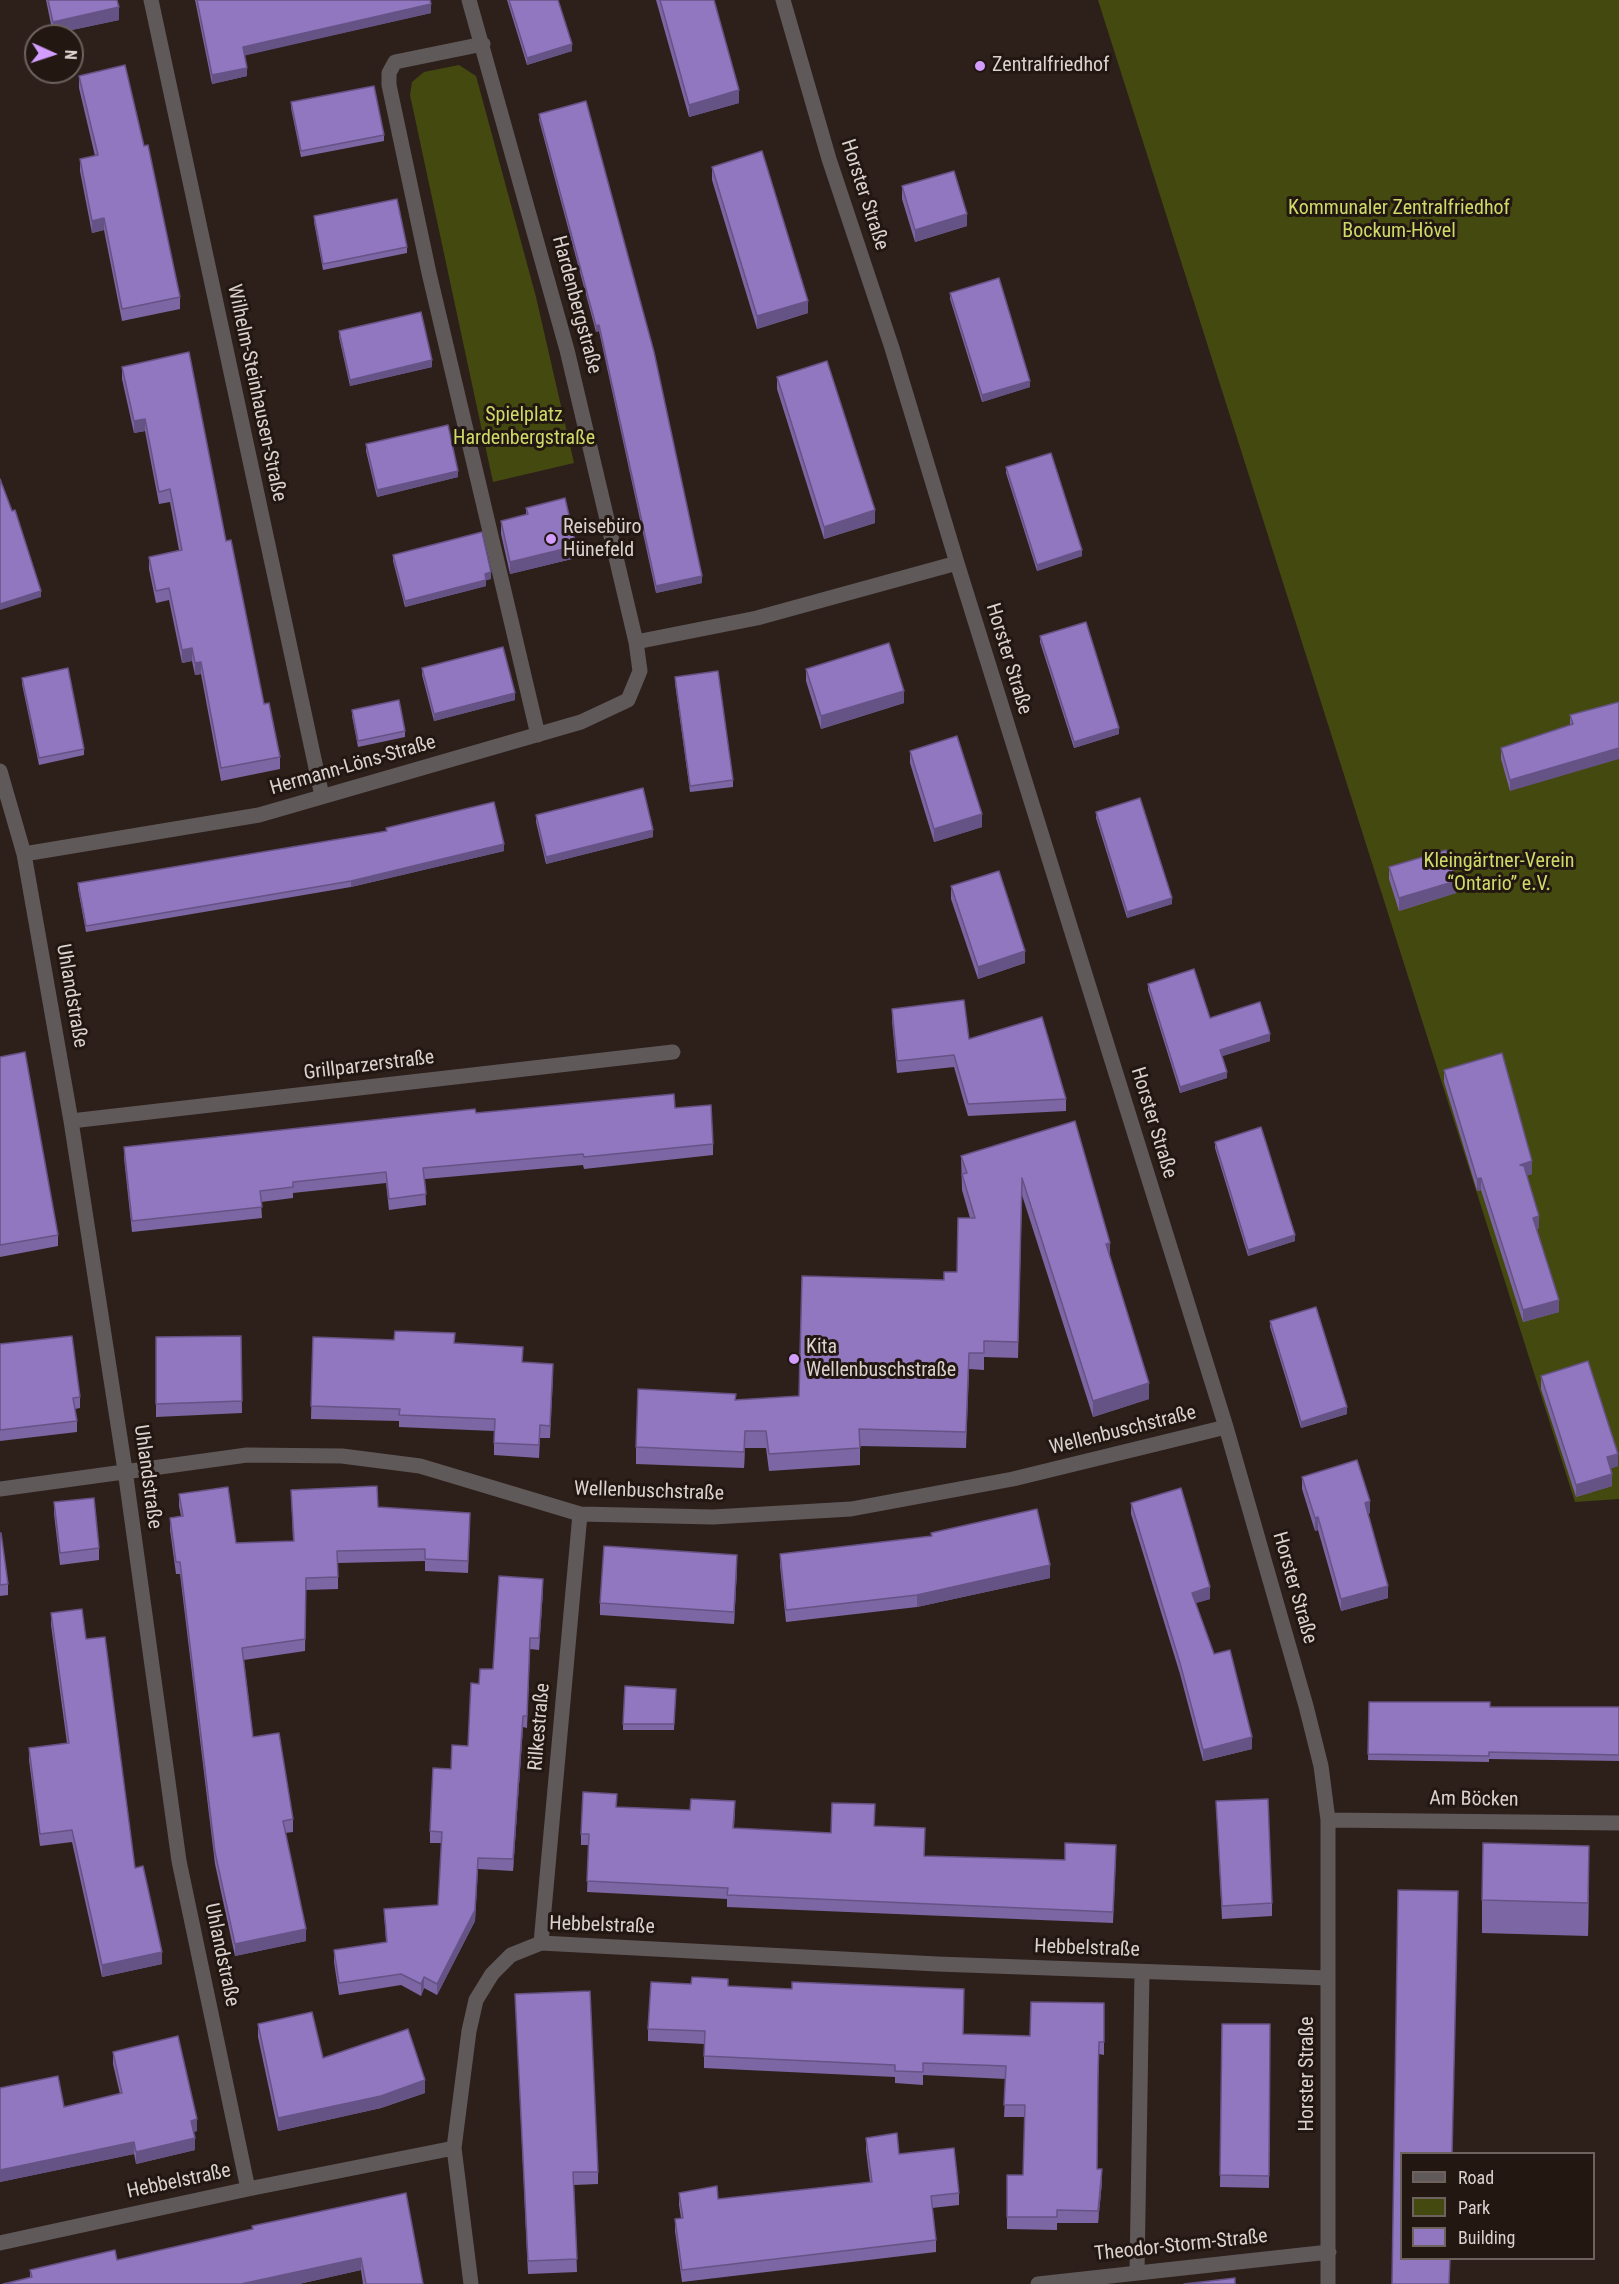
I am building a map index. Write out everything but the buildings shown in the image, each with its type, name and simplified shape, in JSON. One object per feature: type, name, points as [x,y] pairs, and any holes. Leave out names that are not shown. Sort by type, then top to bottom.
[{"type":"street","name":"Wilhelm-Steinhausen-Straße","points":[[151,0],[322,796]]},
{"type":"street","name":"Hardenbergstraße","points":[[469,0],[567,350],[636,642]]},
{"type":"street","name":"Horster Straße","points":[[783,0],[826,147],[892,348],[1226,1427],[1321,1766],[1328,1820],[1328,2284]]},
{"type":"street","points":[[483,44],[395,62],[389,73],[389,85],[429,273],[538,735]]},
{"type":"street","points":[[636,642],[757,618],[957,563]]},
{"type":"street","name":"Hermann-Löns-Straße","points":[[24,854],[259,815],[581,722],[628,700],[640,671],[636,642]]},
{"type":"street","name":"Uhlandstraße","points":[[0,771],[24,854],[71,1121],[125,1470],[179,1861],[248,2189]]},
{"type":"street","name":"Grillparzerstraße","points":[[71,1121],[673,1052]]},
{"type":"street","name":"Wellenbuschstraße","points":[[0,1489],[125,1470],[248,1455],[342,1456],[420,1466],[580,1515],[713,1517],[851,1509],[1013,1479],[1226,1427]]},
{"type":"street","name":"Rilkestraße","points":[[541,1943],[580,1515]]},
{"type":"street","name":"Am Böcken","points":[[1328,1820],[1619,1823]]},
{"type":"street","name":"Hebbelstraße","points":[[0,2243],[248,2189],[454,2148],[469,2031],[476,2000],[492,1974],[511,1955],[541,1943],[1142,1972],[1328,1978]]},
{"type":"street","points":[[1137,2271],[1142,1972]]},
{"type":"street","points":[[454,2148],[471,2284]]},
{"type":"street","name":"Theodor-Storm-Straße","points":[[1038,2284],[1137,2271],[1329,2252]]},
{"type":"green space","name":"Kommunaler Zentralfriedhof Bockum-Hövel","points":[[1098,0],[1619,0],[1619,1499],[1575,1502]]},
{"type":"green space","name":"Spielplatz Hardenbergstraße","points":[[459,65],[476,76],[536,297],[574,463],[493,482],[410,95],[412,82],[424,72]]},
{"type":"place","name":"Zentralfriedhof","points":[[980,66]]},
{"type":"place","name":"Reisebüro Hünefeld","points":[[551,539]]},
{"type":"place","name":"Kita Wellenbuschstraße","points":[[794,1359]]},
{"type":"park label","name":"Kleingärtner-Verein “Ontario” e.V.","points":[[1499,874]]}]
